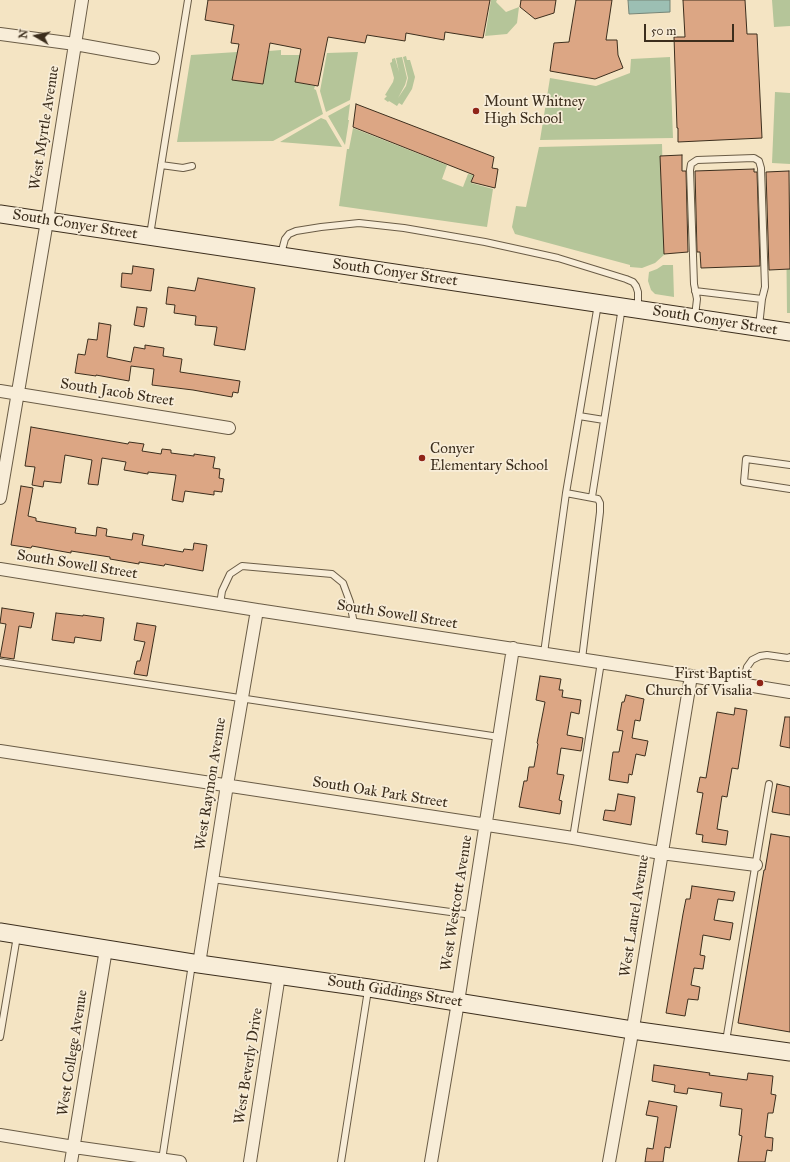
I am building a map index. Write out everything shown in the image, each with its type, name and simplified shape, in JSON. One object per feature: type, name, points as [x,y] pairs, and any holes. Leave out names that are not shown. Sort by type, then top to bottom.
[{"type":"street","name":"West Myrtle Avenue","points":[[0,498],[47,221],[82,0]]},
{"type":"street","points":[[0,34],[74,44],[153,58]]},
{"type":"street","name":"South Conyer Street","points":[[0,214],[790,332]]},
{"type":"street","name":"South Jacob Street","points":[[0,390],[229,428]]},
{"type":"street","name":"South Sowell Street","points":[[0,569],[790,692]]},
{"type":"street","name":"West Raymon Avenue","points":[[196,963],[212,878],[257,610]]},
{"type":"street","name":"West Westcott Avenue","points":[[431,1162],[472,915],[513,648]]},
{"type":"street","name":"West Laurel Avenue","points":[[609,1162],[691,676]]},
{"type":"street","name":"South Oak Park Street","points":[[0,750],[573,838],[661,853],[756,865]]},
{"type":"street","name":"South Giddings Street","points":[[0,932],[632,1030],[790,1052]]},
{"type":"street","name":"West College Avenue","points":[[71,1162],[106,949]]},
{"type":"street","name":"West Beverly Drive","points":[[250,1162],[279,975]]},
{"type":"street","points":[[0,1135],[162,1161],[180,1162]]},
{"type":"lane","points":[[150,237],[188,0]]},
{"type":"lane","points":[[694,318],[697,299],[694,284],[690,193],[691,164],[697,160],[754,158],[759,161],[761,168],[765,287],[758,328]]},
{"type":"lane","points":[[161,165],[183,168],[192,166]]},
{"type":"lane","points":[[280,256],[285,239],[289,234],[321,226],[359,223],[404,228],[486,242],[558,258],[632,282],[636,286],[638,292],[630,308],[604,420],[592,498]]},
{"type":"lane","points":[[695,291],[762,299]]},
{"type":"lane","points":[[544,653],[566,493],[598,303]]},
{"type":"lane","points":[[579,416],[604,420]]},
{"type":"lane","points":[[790,465],[746,459],[744,482],[790,489]]},
{"type":"lane","points":[[566,493],[598,499],[600,503],[582,659]]},
{"type":"lane","points":[[220,604],[222,591],[230,574],[242,566],[332,574],[343,583],[350,602],[354,624]]},
{"type":"lane","points":[[744,684],[747,667],[752,660],[760,656],[767,655],[790,657]]},
{"type":"lane","points":[[0,662],[499,737]]},
{"type":"lane","points":[[573,838],[601,662]]},
{"type":"lane","points":[[726,1043],[769,784]]},
{"type":"lane","points":[[212,878],[472,915]]},
{"type":"lane","points":[[0,1037],[17,935]]},
{"type":"lane","points":[[162,1161],[196,963]]},
{"type":"lane","points":[[341,1162],[368,988]]},
{"type":"green space","points":[[491,0],[497,0],[496,2],[506,12],[519,7],[517,23],[507,34],[485,36]]},
{"type":"green space","points":[[772,0],[790,0],[790,26],[774,27]]},
{"type":"green space","points":[[281,50],[281,55],[300,55],[296,82],[315,86],[314,89],[316,90],[323,114],[273,141],[177,142],[191,55],[237,52],[232,80],[245,82],[250,57],[250,82],[263,84],[269,51]]},
{"type":"green space","points":[[358,52],[350,100],[326,112],[320,91],[327,53]]},
{"type":"green space","points":[[406,56],[407,60],[410,60],[415,77],[412,89],[402,105],[399,103],[397,106],[384,99],[387,96],[385,95],[394,78],[390,63],[392,62],[392,59],[395,58],[399,72],[396,58],[402,57],[407,78],[398,98],[406,86],[408,78],[403,57]]},
{"type":"green space","points":[[670,57],[673,138],[540,140],[550,78],[596,86],[630,73],[631,59]]},
{"type":"green space","points":[[775,92],[790,93],[790,164],[772,163]]},
{"type":"green space","points":[[350,104],[349,120],[345,145],[328,116]]},
{"type":"green space","points":[[321,118],[326,120],[342,147],[280,142]]},
{"type":"green space","points":[[353,128],[447,165],[442,179],[463,187],[468,174],[473,175],[471,183],[493,189],[487,227],[339,206],[347,149],[349,149]]},
{"type":"green space","points":[[662,144],[665,254],[655,263],[642,268],[630,267],[630,265],[515,234],[512,227],[516,206],[526,207],[539,147]]},
{"type":"green space","points":[[786,218],[790,218],[790,313],[787,313]]},
{"type":"green space","points":[[663,265],[673,265],[674,297],[655,294],[651,290],[648,281],[649,272]]},
{"type":"water","points":[[628,0],[670,0],[670,12],[629,14]]},
{"type":"building","points":[[208,0],[490,0],[483,38],[445,32],[444,40],[406,33],[405,41],[367,35],[365,43],[328,37],[318,86],[295,82],[301,49],[270,43],[263,84],[232,80],[239,44],[231,43],[234,25],[205,20]]},
{"type":"building","points":[[521,0],[556,0],[554,13],[535,19],[520,7]]},
{"type":"building","points":[[576,0],[612,0],[606,40],[617,40],[618,55],[623,68],[595,79],[550,71],[554,43],[569,42]]},
{"type":"building","points":[[683,0],[745,0],[747,34],[757,34],[762,138],[678,142],[674,37],[685,37]]},
{"type":"building","points":[[356,104],[494,157],[492,168],[498,169],[495,188],[471,182],[474,175],[353,127]]},
{"type":"building","points":[[682,155],[682,171],[686,171],[688,252],[664,254],[660,156]]},
{"type":"building","points":[[754,169],[754,172],[757,172],[760,266],[701,268],[700,252],[697,252],[695,171]]},
{"type":"building","points":[[789,171],[790,269],[769,270],[766,172]]},
{"type":"building","points":[[133,266],[154,269],[151,291],[121,287],[122,273],[132,274]]},
{"type":"building","points":[[198,278],[255,288],[245,350],[214,345],[217,327],[195,325],[196,316],[174,313],[175,305],[166,304],[168,287],[195,291]]},
{"type":"building","points":[[137,307],[147,308],[144,327],[134,325]]},
{"type":"building","points":[[99,323],[111,325],[107,357],[131,362],[134,347],[145,349],[145,345],[164,348],[163,356],[182,359],[180,372],[240,381],[238,393],[233,392],[232,397],[152,385],[154,369],[131,366],[129,381],[75,373],[78,354],[85,355],[88,339],[97,340]]},
{"type":"building","points":[[31,427],[128,444],[129,442],[144,444],[142,451],[161,454],[162,449],[171,450],[171,453],[215,457],[213,468],[220,469],[219,478],[224,479],[222,492],[214,491],[214,495],[185,491],[183,502],[172,500],[176,475],[148,472],[148,474],[124,470],[126,462],[102,458],[98,485],[88,484],[92,460],[65,455],[61,483],[44,481],[43,487],[32,485],[35,467],[25,466]]},
{"type":"building","points":[[21,486],[33,488],[28,516],[36,518],[36,521],[76,528],[75,533],[96,536],[97,527],[107,529],[106,536],[132,540],[133,533],[144,535],[142,545],[183,552],[184,549],[193,550],[194,543],[207,545],[203,571],[165,564],[164,566],[139,562],[139,564],[110,559],[110,557],[71,551],[71,553],[32,546],[31,548],[11,545]]},
{"type":"building","points":[[2,608],[34,613],[31,628],[19,626],[14,659],[0,657],[6,624],[0,623]]},
{"type":"building","points":[[56,613],[104,618],[101,641],[75,637],[74,643],[52,640]]},
{"type":"building","points":[[137,623],[156,626],[147,676],[134,674],[137,661],[140,661],[145,642],[134,640]]},
{"type":"building","points":[[540,676],[561,679],[559,690],[563,690],[562,697],[581,700],[579,714],[571,712],[567,735],[583,738],[581,751],[561,748],[557,774],[564,775],[559,800],[562,801],[560,814],[519,807],[524,781],[527,781],[529,767],[534,767],[545,702],[536,700]]},
{"type":"building","points":[[626,695],[644,699],[640,721],[635,720],[632,738],[648,741],[645,756],[636,754],[632,775],[629,774],[628,783],[609,780],[613,752],[619,752],[623,731],[617,730],[622,702],[624,702]]},
{"type":"building","points":[[735,708],[747,710],[738,769],[732,768],[727,797],[722,796],[717,829],[728,831],[726,845],[702,842],[703,835],[696,834],[703,793],[697,792],[700,777],[706,778],[717,712],[734,715]]},
{"type":"building","points":[[785,717],[790,717],[790,748],[780,746]]},
{"type":"building","points":[[777,784],[790,787],[790,815],[772,812]]},
{"type":"building","points":[[618,794],[635,797],[631,825],[603,820],[605,810],[615,811]]},
{"type":"building","points":[[771,834],[790,837],[790,1032],[738,1023]]},
{"type":"building","points":[[692,886],[735,892],[733,901],[718,899],[714,920],[733,923],[730,940],[703,935],[700,955],[705,956],[703,969],[694,968],[691,985],[700,987],[698,1000],[688,999],[685,1016],[666,1013],[686,899],[690,899]]},
{"type":"building","points":[[654,1065],[747,1080],[748,1073],[773,1076],[771,1094],[776,1095],[773,1113],[768,1113],[765,1137],[773,1138],[772,1151],[767,1150],[765,1162],[738,1162],[742,1136],[739,1135],[742,1109],[720,1106],[722,1093],[688,1088],[687,1094],[674,1092],[675,1085],[652,1081]]},
{"type":"building","points":[[649,1101],[677,1106],[670,1148],[665,1147],[663,1162],[645,1162],[647,1148],[653,1149],[658,1117],[646,1115]]},
{"type":"place","name":"Mount Whitney High School","points":[[476,111]]},
{"type":"place","name":"Conyer Elementary School","points":[[422,458]]},
{"type":"place","name":"First Baptist Church of Visalia","points":[[760,683]]}]
